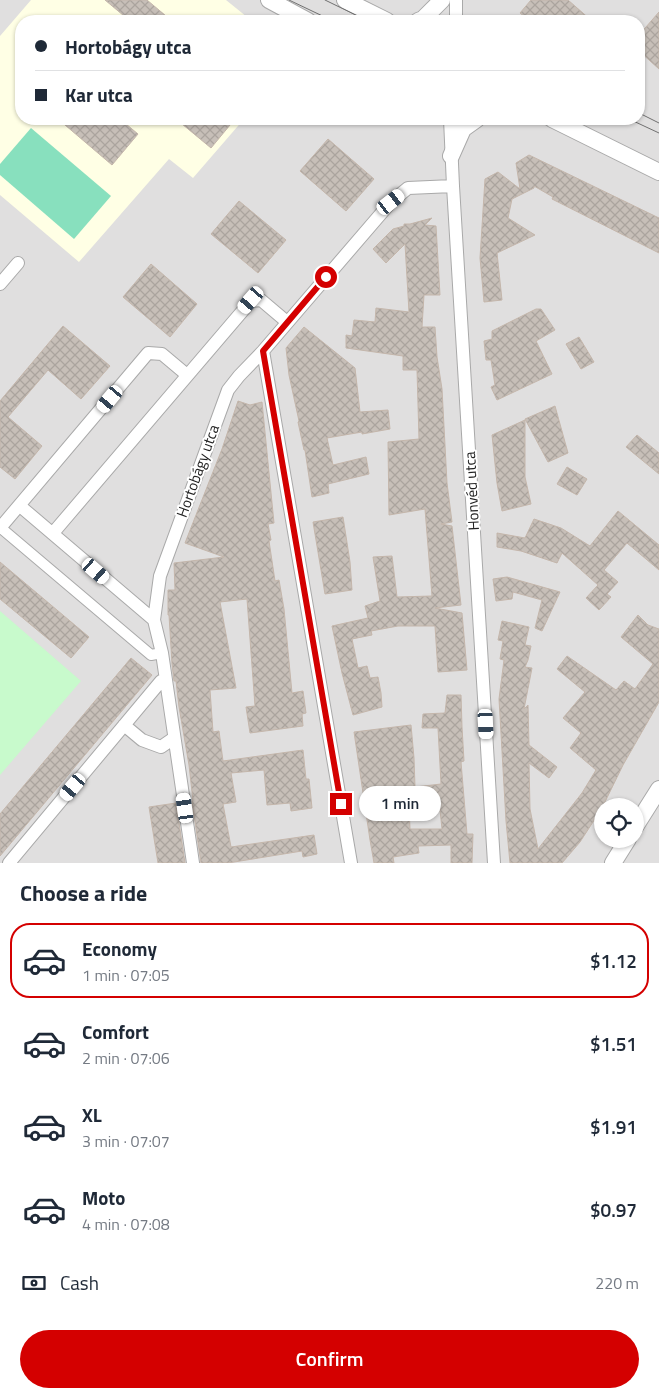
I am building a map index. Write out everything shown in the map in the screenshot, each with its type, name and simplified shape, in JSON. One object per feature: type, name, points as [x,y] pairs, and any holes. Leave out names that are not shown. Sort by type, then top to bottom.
[{"type":"street","points":[[269,0],[297,15]]},
{"type":"street","points":[[345,0],[375,15]]},
{"type":"street","points":[[427,15],[442,0]]},
{"type":"street","points":[[456,0],[456,15]]},
{"type":"street","name":"Honvéd utca","points":[[450,125],[494,863]]},
{"type":"street","points":[[451,156],[464,129],[469,125]]},
{"type":"street","points":[[564,125],[659,172]]},
{"type":"street","name":"Hortobágy utca","points":[[193,863],[162,653],[154,620],[160,576],[228,390],[391,202],[408,188],[453,186]]},
{"type":"street","points":[[0,284],[18,263]]},
{"type":"street","points":[[53,533],[251,300],[261,300],[287,322]]},
{"type":"street","points":[[263,351],[351,863]]},
{"type":"street","points":[[162,653],[151,655],[0,528],[148,353],[162,354],[187,375]]},
{"type":"street","points":[[20,506],[154,620]]},
{"type":"street","points":[[8,863],[161,682],[160,668]]},
{"type":"street","points":[[124,726],[142,740],[161,747],[174,738]]},
{"type":"street","points":[[644,812],[659,788]]},
{"type":"street","points":[[613,863],[622,848]]},
{"type":"shaded area","points":[[0,0],[659,0],[659,863],[0,863]]},
{"type":"shaded area","points":[[31,0],[226,0],[245,15],[18,15]]},
{"type":"shaded area","points":[[15,19],[15,125],[239,125],[193,178],[169,159],[79,262],[0,195],[0,36]]},
{"type":"green space","points":[[31,128],[111,196],[74,239],[0,175],[0,164]]},
{"type":"green space","points":[[0,611],[81,681],[0,775]]},
{"type":"building","points":[[105,0],[147,0],[165,15],[123,15]]},
{"type":"building","points":[[531,0],[568,0],[585,15],[522,15],[520,13]]},
{"type":"building","points":[[659,12],[659,69],[645,56],[645,28]]},
{"type":"building","points":[[65,125],[127,125],[138,134],[112,165]]},
{"type":"building","points":[[183,125],[230,125],[211,148]]},
{"type":"building","points":[[328,139],[374,179],[346,211],[300,171]]},
{"type":"building","points":[[529,155],[659,218],[659,253],[552,199],[553,197],[534,186],[534,188],[512,199],[508,218],[535,235],[497,253],[502,300],[484,302],[480,258],[485,179],[498,172],[520,189],[516,163]]},
{"type":"building","points":[[239,201],[286,240],[258,273],[211,234]]},
{"type":"building","points":[[432,218],[425,225],[436,226],[440,295],[424,295],[422,327],[435,327],[442,389],[447,483],[452,522],[441,524],[452,526],[461,605],[435,608],[462,613],[467,670],[438,672],[435,626],[398,626],[371,631],[372,635],[352,639],[358,668],[367,666],[370,678],[378,677],[382,707],[353,715],[332,626],[368,618],[365,606],[380,601],[373,557],[392,556],[397,597],[432,596],[425,509],[389,515],[388,442],[419,439],[417,370],[403,370],[403,356],[346,348],[346,335],[352,336],[354,320],[375,322],[376,308],[409,312],[405,244],[386,263],[373,249],[393,229],[404,226],[404,224]]},
{"type":"building","points":[[151,264],[197,304],[170,337],[123,297]]},
{"type":"building","points":[[536,309],[541,309],[555,330],[536,341],[552,374],[497,400],[491,387],[495,385],[491,360],[486,360],[484,341],[492,339],[492,331]]},
{"type":"building","points":[[63,326],[110,366],[81,399],[48,370],[8,417],[42,446],[15,479],[0,467],[0,401]]},
{"type":"building","points":[[304,327],[355,368],[360,412],[388,410],[390,429],[327,438],[333,465],[366,457],[369,474],[328,484],[329,493],[312,497],[305,450],[289,375],[286,348]]},
{"type":"building","points":[[579,337],[594,362],[581,369],[566,344]]},
{"type":"building","points":[[238,401],[250,405],[262,402],[274,523],[268,524],[271,540],[269,541],[275,581],[279,580],[284,609],[292,693],[303,691],[306,713],[302,714],[303,726],[250,733],[246,707],[255,706],[247,599],[220,602],[236,688],[210,690],[213,732],[219,731],[223,761],[303,750],[312,808],[291,811],[290,803],[267,805],[264,770],[231,773],[236,802],[223,804],[231,847],[314,835],[317,854],[303,857],[302,851],[228,863],[201,863],[189,765],[176,681],[174,681],[168,615],[168,590],[175,590],[174,563],[224,557],[185,543],[222,449]]},
{"type":"building","points":[[555,406],[568,453],[548,462],[525,419]]},
{"type":"building","points":[[525,420],[525,477],[531,504],[502,511],[492,435]]},
{"type":"building","points":[[637,435],[659,453],[659,474],[626,447]]},
{"type":"building","points":[[567,467],[587,479],[577,495],[557,484]]},
{"type":"building","points":[[618,511],[659,545],[659,570],[627,543],[604,570],[618,582],[607,594],[611,597],[599,610],[586,598],[598,585],[562,553],[557,563],[521,551],[497,547],[497,533],[525,538],[534,519],[561,528],[590,546]]},
{"type":"building","points":[[343,517],[352,590],[325,594],[313,522]]},
{"type":"building","points":[[0,562],[89,637],[71,658],[0,599]]},
{"type":"building","points":[[507,577],[560,592],[542,631],[535,628],[542,600],[513,592],[512,599],[496,601],[493,579]]},
{"type":"building","points":[[638,615],[648,625],[659,629],[659,702],[623,765],[607,798],[594,798],[594,820],[580,842],[562,863],[510,863],[499,699],[504,660],[500,659],[503,641],[498,640],[502,621],[529,627],[525,645],[531,646],[525,667],[532,668],[524,709],[528,705],[529,745],[557,767],[549,778],[529,763],[530,809],[538,849],[582,793],[596,770],[570,748],[581,733],[563,718],[585,692],[557,669],[567,656],[616,690],[624,681],[635,689],[653,664],[621,637]]},
{"type":"building","points":[[131,658],[152,675],[0,856],[0,814]]},
{"type":"building","points":[[447,695],[461,695],[464,761],[461,762],[467,834],[473,834],[472,863],[451,863],[451,845],[418,846],[419,853],[393,857],[394,863],[374,863],[354,732],[411,725],[415,787],[441,784],[438,728],[422,728],[423,714],[445,713]],"holes":[[[439,801],[442,829],[410,829],[409,806]]]},
{"type":"building","points":[[176,803],[185,863],[158,863],[149,807]]},
{"type":"tram line","points":[[289,0],[320,15]]},
{"type":"tram line","points":[[325,0],[356,15]]},
{"type":"tram line","points":[[645,116],[659,123]]},
{"type":"tram line","points":[[642,125],[659,133]]},
{"type":"route","points":[[326,277],[263,351],[341,804]]}]
